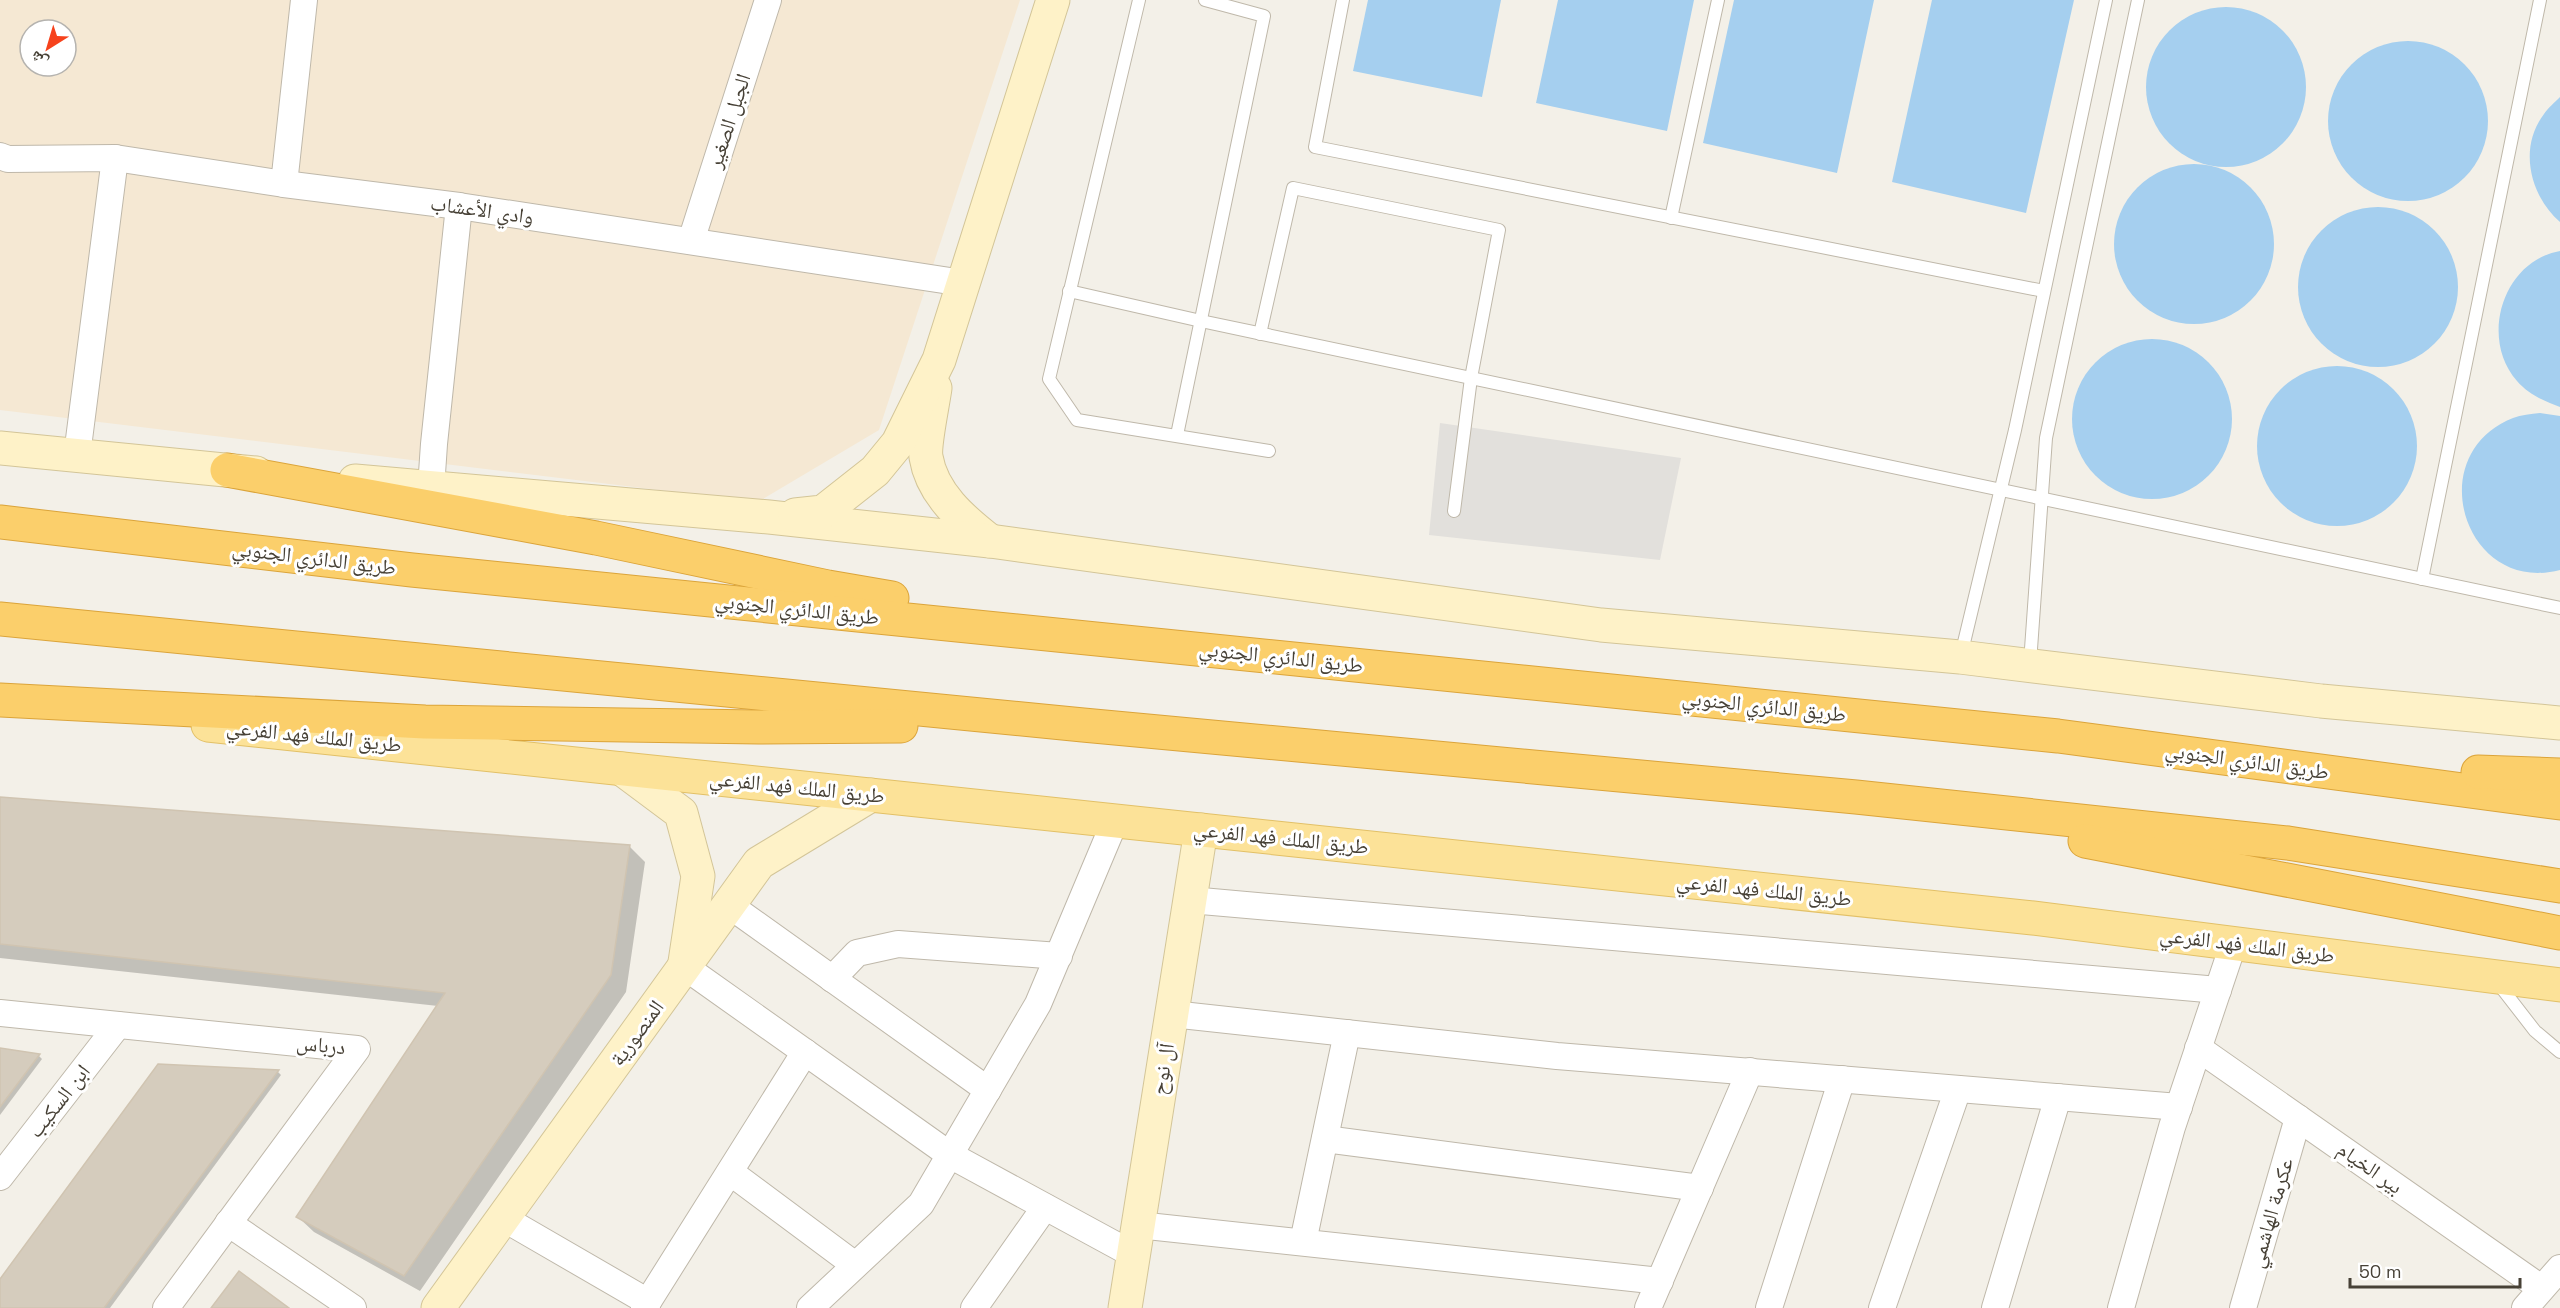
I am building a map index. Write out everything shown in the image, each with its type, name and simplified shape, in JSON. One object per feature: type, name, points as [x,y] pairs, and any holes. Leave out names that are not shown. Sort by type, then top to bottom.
[{"type":"highway","points":[[227,470],[596,538],[828,587],[1163,646]]},
{"type":"highway","name":"طريق الدائري الجنوبي","points":[[0,522],[412,570],[2058,736],[2560,803]]},
{"type":"highway","points":[[0,619],[1083,725],[1856,797],[2288,843],[2560,886]]},
{"type":"highway","points":[[0,702],[424,722],[759,727],[1083,725]]},
{"type":"highway","points":[[2204,755],[2503,774],[2560,775]]},
{"type":"highway","points":[[1856,797],[2560,933]]},
{"type":"main road","points":[[770,518],[823,512],[875,471],[898,443],[939,360],[1053,0]]},
{"type":"main road","points":[[939,360],[926,457],[939,491],[961,519],[990,542]]},
{"type":"main road","points":[[0,448],[770,518],[990,542],[1601,625],[1960,657],[2321,701],[2560,723]]},
{"type":"main road","name":"طريق الملك فهد الفرعي","points":[[0,702],[2021,917],[2234,942],[2560,985]]},
{"type":"main road","points":[[621,769],[681,813],[698,876],[685,967]]},
{"type":"main road","name":"المنصورية","points":[[438,1308],[759,862],[871,795]]},
{"type":"main road","name":"آل نوح","points":[[1123,1305],[1136,1240],[1201,830]]},
{"type":"street","points":[[284,184],[303,0]]},
{"type":"street","name":"الجبل الصغير","points":[[691,241],[768,0]]},
{"type":"street","name":"وادي الأعشاب","points":[[0,156],[8,159],[115,158],[284,184],[459,206],[963,283]]},
{"type":"street","points":[[77,455],[115,158]]},
{"type":"street","points":[[431,488],[459,206]]},
{"type":"street","points":[[810,1308],[921,1204],[1038,1004],[1115,821]]},
{"type":"street","points":[[1190,900],[2218,990]]},
{"type":"street","points":[[729,905],[988,1090]]},
{"type":"street","points":[[2121,1308],[2179,1107],[2234,942]]},
{"type":"street","points":[[832,979],[857,953],[898,944],[1059,956]]},
{"type":"street","points":[[685,967],[950,1155],[1045,1207],[1136,1240],[1303,1242],[1660,1281]]},
{"type":"street","name":"درباس","points":[[0,1013],[357,1049],[166,1308]]},
{"type":"street","points":[[1172,1014],[1557,1056],[2179,1107]]},
{"type":"street","name":"ابن السكيب","points":[[0,1177],[118,1025]]},
{"type":"street","points":[[1303,1242],[1347,1033]]},
{"type":"street","name":"بير الخيام","points":[[2198,1048],[2541,1288]]},
{"type":"street","points":[[503,1218],[646,1305],[805,1052]]},
{"type":"street","points":[[1648,1308],[1750,1071]]},
{"type":"street","points":[[1769,1308],[1842,1079]]},
{"type":"street","points":[[1882,1308],[1958,1089]]},
{"type":"street","points":[[1995,1308],[2058,1097]]},
{"type":"street","name":"عكرمة الهاشمي","points":[[2243,1308],[2298,1118]]},
{"type":"street","points":[[1325,1139],[1700,1188]]},
{"type":"street","points":[[730,1172],[855,1265]]},
{"type":"street","points":[[974,1308],[1045,1207]]},
{"type":"street","points":[[228,1223],[353,1308]]},
{"type":"street","points":[[2525,1308],[2560,1268]]},
{"type":"lane","points":[[1139,0],[1048,379],[1077,420],[1269,452]]},
{"type":"lane","points":[[1177,435],[1264,16],[1205,0]]},
{"type":"lane","points":[[1343,0],[1315,147],[2044,291]]},
{"type":"lane","points":[[1671,218],[1718,0]]},
{"type":"lane","points":[[1960,657],[2000,490],[2106,0]]},
{"type":"lane","points":[[2030,665],[2046,438],[2138,0]]},
{"type":"lane","points":[[2422,579],[2540,0]]},
{"type":"lane","points":[[1260,334],[1293,188],[1499,230],[1471,378],[1454,511]]},
{"type":"lane","points":[[1069,291],[1260,334],[2560,608]]},
{"type":"lane","points":[[2492,976],[2535,1031],[2560,1052]]},
{"type":"shaded area","points":[[0,0],[1020,0],[879,430],[758,502],[0,410]]},
{"type":"shaded area","points":[[1440,423],[1681,458],[1660,560],[1429,535]]},
{"type":"water","points":[[1368,0],[1501,0],[1482,97],[1353,71]]},
{"type":"water","points":[[1558,0],[1694,0],[1667,131],[1536,103]]},
{"type":"water","points":[[1734,0],[1874,0],[1837,173],[1703,143]]},
{"type":"water","points":[[1932,0],[2074,0],[2026,213],[1892,182]]},
{"type":"water","points":[[2226,7],[2256,13],[2282,31],[2300,57],[2306,87],[2300,117],[2282,143],[2256,161],[2226,167],[2196,161],[2170,143],[2152,117],[2146,87],[2152,57],[2170,31],[2196,13]]},
{"type":"water","points":[[2408,41],[2438,47],[2464,65],[2482,91],[2488,121],[2482,151],[2464,177],[2438,195],[2408,201],[2378,195],[2352,177],[2334,151],[2328,121],[2334,91],[2352,65],[2378,47]]},
{"type":"water","points":[[2560,97],[2560,222],[2541,199],[2531,171],[2530,156],[2531,142],[2536,127]]},
{"type":"water","points":[[2194,164],[2225,170],[2250,188],[2268,213],[2274,244],[2268,275],[2250,300],[2225,318],[2194,324],[2163,318],[2138,300],[2120,275],[2114,244],[2120,213],[2138,188],[2163,170]]},
{"type":"water","points":[[2378,207],[2408,213],[2434,231],[2452,257],[2458,287],[2452,317],[2434,343],[2408,361],[2378,367],[2348,361],[2322,343],[2304,317],[2298,287],[2304,257],[2322,231],[2348,213]]},
{"type":"water","points":[[2560,251],[2560,407],[2542,400],[2517,381],[2506,363],[2500,344],[2499,324],[2503,304],[2511,285],[2524,269],[2540,258]]},
{"type":"water","points":[[2152,339],[2182,345],[2208,363],[2226,389],[2232,419],[2226,449],[2208,475],[2182,493],[2152,499],[2122,493],[2096,475],[2078,449],[2072,419],[2078,389],[2096,363],[2122,345]]},
{"type":"water","points":[[2337,366],[2367,372],[2393,390],[2411,416],[2417,446],[2411,476],[2393,502],[2367,520],[2337,526],[2307,520],[2281,502],[2263,476],[2257,446],[2263,416],[2281,390],[2307,372]]},
{"type":"water","points":[[2540,413],[2560,416],[2560,570],[2527,572],[2500,562],[2479,543],[2466,517],[2462,489],[2468,461],[2484,436],[2513,418]]},
{"type":"building","points":[[0,797],[630,845],[611,975],[404,1276],[296,1217],[445,993],[0,944]]},
{"type":"building","points":[[0,1048],[40,1054],[0,1107]]},
{"type":"building","points":[[158,1064],[279,1070],[104,1308],[0,1308],[0,1279]]},
{"type":"building","points":[[239,1271],[289,1308],[211,1308]]}]
